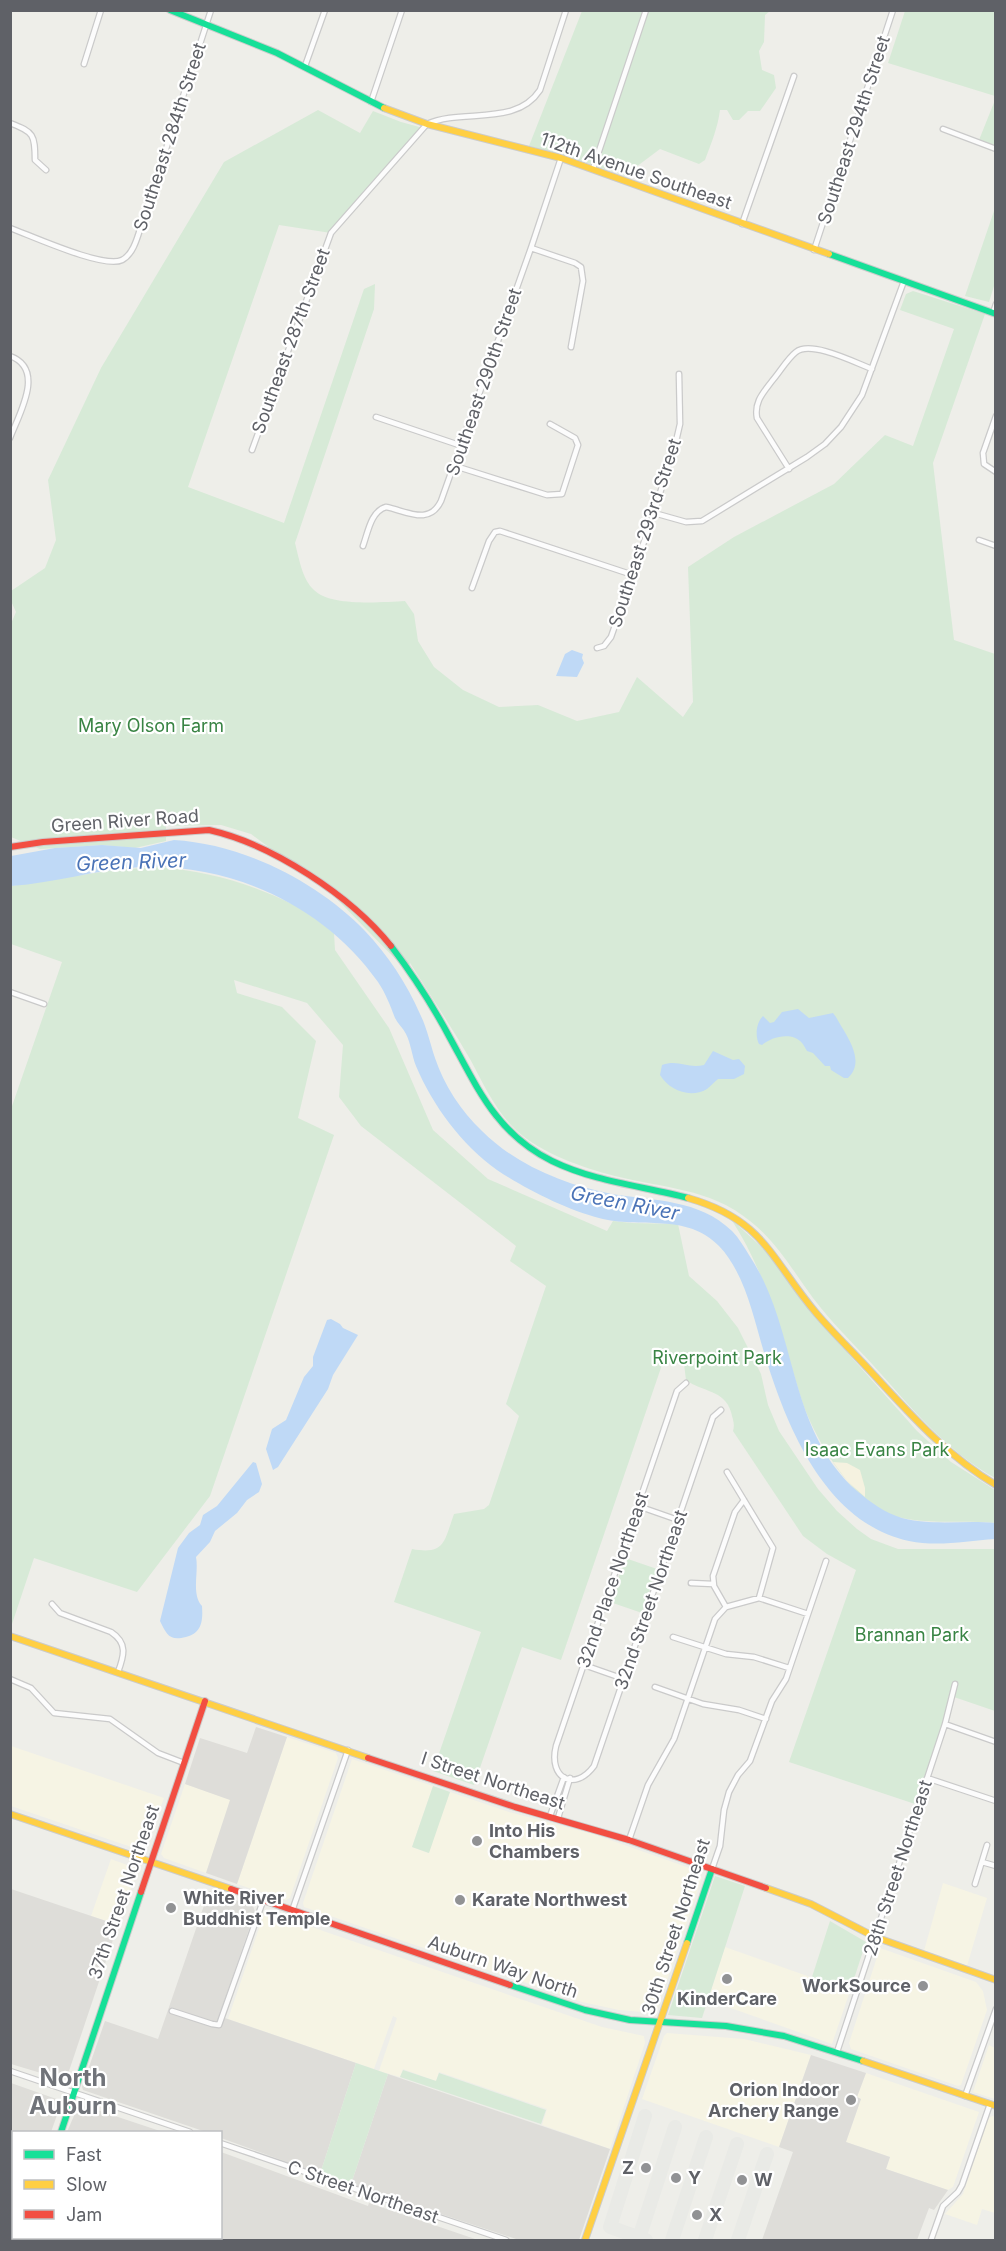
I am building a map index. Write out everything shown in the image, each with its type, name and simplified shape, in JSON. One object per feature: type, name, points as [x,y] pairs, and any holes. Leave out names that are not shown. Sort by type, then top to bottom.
[{"type":"street","points":[[84,64],[101,10]]},
{"type":"street","name":"112th Avenue Southeast","points":[[170,10],[305,66],[371,102],[427,124],[561,158],[994,313]]},
{"type":"street","name":"Southeast 284th Street","points":[[10,228],[93,259],[107,262],[123,260],[135,243],[211,10]]},
{"type":"street","points":[[305,66],[325,10]]},
{"type":"street","points":[[371,102],[402,10]]},
{"type":"street","points":[[427,124],[440,118],[491,115],[527,105],[535,99],[566,10]]},
{"type":"street","points":[[592,169],[646,10]]},
{"type":"street","name":"Southeast 294th Street","points":[[814,250],[893,10]]},
{"type":"street","points":[[742,224],[794,76]]},
{"type":"street","points":[[10,123],[30,131],[34,137],[35,160],[46,170]]},
{"type":"street","name":"Southeast 287th Street","points":[[252,450],[331,233],[427,124]]},
{"type":"street","points":[[944,129],[996,149]]},
{"type":"street","name":"Southeast 290th Street","points":[[363,546],[372,519],[382,508],[428,515],[433,513],[441,501],[561,158]]},
{"type":"street","points":[[531,248],[581,267],[583,281],[571,347]]},
{"type":"street","points":[[654,513],[694,523],[702,521],[789,469],[825,444],[854,409],[872,369],[904,281]]},
{"type":"street","points":[[994,313],[996,304]]},
{"type":"street","points":[[789,469],[757,418],[755,410],[761,395],[795,353],[803,348],[821,350],[872,369]]},
{"type":"street","points":[[10,356],[23,364],[28,373],[28,391],[10,438]]},
{"type":"street","name":"Southeast 293rd Street","points":[[597,648],[604,645],[611,637],[654,513],[680,424],[679,374]]},
{"type":"street","points":[[996,416],[983,453],[984,464],[996,472]]},
{"type":"street","points":[[376,417],[462,446]]},
{"type":"street","points":[[455,466],[547,495],[557,496],[564,490],[578,445],[575,438],[550,424]]},
{"type":"street","points":[[472,588],[489,541],[495,532],[505,532],[633,575]]},
{"type":"street","points":[[979,540],[996,546]]},
{"type":"street","name":"Green River Road","points":[[10,847],[43,842],[209,830],[236,836],[273,851],[287,860],[377,930],[443,1025],[491,1107],[511,1134],[530,1149],[574,1169],[624,1185],[695,1198],[737,1218],[763,1241],[818,1315],[920,1426],[959,1462],[996,1485]]},
{"type":"street","points":[[10,992],[44,1004]]},
{"type":"street","name":"32nd Place Northeast","points":[[564,1777],[555,1769],[554,1754],[677,1391],[686,1383]]},
{"type":"street","name":"32nd Street Northeast","points":[[570,1778],[584,1777],[594,1766],[713,1417],[721,1410]]},
{"type":"street","points":[[727,1472],[773,1548],[759,1598]]},
{"type":"street","points":[[726,1607],[713,1584],[715,1569],[733,1515],[744,1500]]},
{"type":"street","points":[[638,1506],[678,1520]]},
{"type":"street","name":"30th Street Northeast","points":[[585,2241],[720,1846],[724,1810],[729,1792],[738,1775],[750,1761],[772,1701],[786,1679],[826,1561]]},
{"type":"street","points":[[691,1583],[713,1584]]},
{"type":"street","points":[[629,1840],[645,1792],[670,1746],[716,1616],[726,1607],[759,1598],[808,1614]]},
{"type":"street","points":[[52,1604],[60,1613],[118,1636],[124,1648],[124,1655],[118,1672]]},
{"type":"street","name":"I Street Northeast","points":[[10,1636],[496,1800],[629,1840],[811,1904],[875,1937],[996,1980]]},
{"type":"street","points":[[673,1637],[726,1654],[754,1657],[789,1668]]},
{"type":"street","points":[[584,1665],[624,1679]]},
{"type":"street","points":[[10,1679],[31,1688],[54,1713],[112,1720],[158,1753],[184,1763]]},
{"type":"street","name":"28th Street Northeast","points":[[837,2052],[945,1724],[955,1684]]},
{"type":"street","points":[[655,1687],[712,1706],[744,1711],[766,1719]]},
{"type":"street","name":"37th Street Northeast","points":[[62,2131],[205,1701]]},
{"type":"street","points":[[945,1724],[996,1742]]},
{"type":"street","points":[[292,1911],[348,1749]]},
{"type":"street","points":[[564,1777],[570,1778],[554,1817],[564,1777]]},
{"type":"street","points":[[927,1778],[996,1801]]},
{"type":"street","name":"Auburn Way North","points":[[10,1814],[585,2010],[620,2018],[726,2026],[784,2036],[993,2105]]},
{"type":"street","points":[[975,1884],[987,1845]]},
{"type":"street","points":[[982,1862],[996,1866]]},
{"type":"street","points":[[172,2011],[219,2025],[263,1901]]},
{"type":"street","points":[[965,2096],[996,2009]]},
{"type":"street","points":[[10,2071],[184,2131]]},
{"type":"street","points":[[932,2240],[943,2206],[962,2185],[993,2105]]},
{"type":"street","name":"C Street Northeast","points":[[222,2144],[506,2241]]},
{"type":"shaded area","points":[[256,1727],[287,1737],[237,1884],[206,1873],[230,1800],[185,1784],[200,1738],[247,1753]]},
{"type":"shaded area","points":[[287,1737],[336,1753],[338,1758],[290,1898],[286,1900],[237,1884]]},
{"type":"shaded area","points":[[11,1746],[164,1798],[145,1850],[11,1806]]},
{"type":"shaded area","points":[[352,1759],[433,1786],[412,1847],[428,1853],[450,1792],[509,1812],[593,1834],[698,1871],[702,1878],[655,2013],[619,2010],[582,2002],[304,1907],[303,1903]]},
{"type":"shaded area","points":[[185,1784],[231,1800],[206,1873],[164,1858],[161,1854]]},
{"type":"shaded area","points":[[111,1859],[138,1869],[118,1925],[91,1916]]},
{"type":"shaded area","points":[[943,1883],[987,1898],[967,1966],[924,1951]]},
{"type":"shaded area","points":[[11,1889],[118,1925],[67,2077],[64,2080],[11,2064]]},
{"type":"shaded area","points":[[209,1891],[253,1906],[255,1912],[219,2016],[356,2063],[320,2174],[222,2138],[222,2131],[203,2131],[83,2090],[82,2087],[105,2021],[158,2039]]},
{"type":"shaded area","points":[[265,1911],[602,2027],[644,2036],[645,2043],[610,2149],[542,2125],[547,2109],[439,2072],[436,2081],[403,2069],[400,2077],[379,2071],[397,2018],[393,2016],[374,2069],[228,2019]]},
{"type":"shaded area","points":[[725,1947],[850,1991],[832,2044],[708,2000]]},
{"type":"shaded area","points":[[880,1948],[976,1982],[983,1991],[987,2010],[961,2085],[958,2086],[851,2049],[849,2043]]},
{"type":"shaded area","points":[[667,2033],[744,2039],[811,2055],[779,2147],[642,2099]]},
{"type":"shaded area","points":[[989,2045],[995,2048],[995,2099],[973,2092]]},
{"type":"shaded area","points":[[811,2055],[866,2073],[857,2097],[861,2099],[846,2142],[890,2157],[886,2169],[948,2190],[934,2210],[929,2208],[917,2240],[762,2240],[793,2152],[779,2147]]},
{"type":"shaded area","points":[[866,2073],[979,2112],[953,2187],[948,2190],[886,2169],[890,2157],[846,2142],[861,2099],[857,2097]]},
{"type":"shaded area","points":[[388,2074],[610,2149],[579,2240],[519,2240],[351,2184]]},
{"type":"shaded area","points":[[11,2083],[62,2101],[51,2131],[12,2131],[12,2239],[28,2240],[11,2240]]},
{"type":"shaded area","points":[[79,2104],[160,2131],[67,2131]]},
{"type":"shaded area","points":[[992,2116],[996,2117],[995,2213],[982,2209],[977,2225],[945,2214],[963,2194],[988,2119]]},
{"type":"shaded area","points":[[222,2152],[368,2206],[369,2203],[478,2240],[93,2240],[222,2239]]},
{"type":"green space","points":[[582,11],[770,11],[765,15],[764,42],[759,51],[762,70],[774,75],[776,88],[760,111],[748,111],[739,120],[733,120],[727,110],[720,110],[705,160],[699,164],[660,149],[636,167],[628,177],[564,155],[529,146]]},
{"type":"green space","points":[[905,11],[995,11],[995,96],[888,63]]},
{"type":"green space","points":[[995,100],[995,152],[977,145]]},
{"type":"green space","name":"Mary Olson Farm","points":[[318,110],[360,133],[373,111],[423,128],[331,233],[279,225],[188,487],[284,523],[364,289],[375,284],[374,309],[295,543],[300,562],[314,590],[332,599],[357,602],[405,601],[414,614],[418,641],[434,667],[463,690],[499,707],[538,705],[577,721],[619,712],[637,677],[683,717],[693,702],[688,567],[734,537],[834,484],[885,435],[913,446],[954,329],[900,310],[906,294],[913,291],[985,314],[933,463],[954,640],[995,654],[995,1478],[960,1455],[915,1412],[827,1316],[777,1247],[760,1229],[735,1210],[702,1195],[615,1176],[576,1164],[550,1153],[517,1131],[496,1106],[463,1047],[410,963],[406,970],[330,892],[251,834],[221,825],[166,826],[166,841],[135,848],[102,845],[40,849],[11,837],[10,626],[16,612],[11,601],[11,591],[45,568],[56,540],[48,480],[101,368],[224,162]]},
{"type":"green space","points":[[995,208],[995,283],[989,302],[965,296]]},
{"type":"green space","points":[[159,867],[210,875],[260,890],[298,907],[334,933],[335,950],[389,1028],[433,1130],[488,1179],[607,1231],[613,1221],[678,1224],[689,1276],[717,1301],[738,1328],[761,1374],[768,1405],[779,1431],[818,1489],[857,1529],[871,1539],[898,1549],[995,1549],[995,1711],[954,1697],[918,1805],[789,1762],[856,1570],[827,1554],[803,1536],[733,1431],[734,1422],[724,1399],[686,1380],[684,1364],[665,1356],[561,1660],[522,1647],[474,1785],[433,1771],[481,1632],[394,1602],[412,1549],[437,1548],[445,1539],[454,1514],[484,1509],[489,1505],[519,1416],[506,1404],[546,1286],[510,1261],[516,1246],[361,1126],[339,1097],[343,1045],[307,1003],[234,980],[237,993],[282,1007],[316,1041],[298,1118],[334,1135],[210,1496],[137,1592],[34,1558],[11,1627],[11,1109],[62,962],[11,944],[11,886],[114,870]]},
{"type":"green space","name":"Isaac Evans Park","points":[[731,1219],[766,1251],[805,1305],[917,1431],[951,1462],[995,1490],[995,1523],[940,1522],[907,1519],[889,1514],[857,1491],[843,1476],[811,1424],[765,1287]]},
{"type":"green space","points":[[625,1558],[657,1569],[642,1613],[610,1602]]},
{"type":"green space","points":[[433,1786],[450,1792],[429,1853],[412,1847]]},
{"type":"green space","points":[[715,1876],[745,1886],[702,2018],[668,2015]]},
{"type":"green space","points":[[830,1921],[866,1942],[850,1991],[812,1977]]},
{"type":"green space","points":[[356,2063],[388,2074],[351,2184],[320,2174]]},
{"type":"green space","points":[[403,2070],[436,2081],[439,2073],[546,2110],[541,2124],[400,2077]]},
{"type":"sand","points":[[833,1462],[847,1463],[860,1470],[865,1497],[847,1481]]},
{"type":"water","points":[[572,650],[583,654],[584,663],[577,677],[556,676],[565,654]]},
{"type":"water","name":"Green River","points":[[174,840],[226,849],[278,869],[302,882],[346,913],[373,940],[403,981],[422,1019],[443,1078],[460,1106],[474,1123],[510,1154],[542,1172],[594,1190],[691,1207],[719,1221],[732,1231],[765,1284],[777,1314],[805,1409],[817,1439],[834,1466],[857,1491],[890,1513],[902,1518],[925,1522],[995,1523],[995,1539],[941,1544],[920,1543],[879,1531],[853,1514],[831,1492],[812,1466],[796,1438],[772,1378],[741,1281],[728,1256],[719,1246],[706,1235],[677,1225],[615,1221],[574,1210],[520,1184],[484,1160],[449,1123],[431,1095],[416,1066],[406,1034],[395,1018],[378,982],[356,955],[332,932],[304,912],[275,895],[243,882],[210,873],[176,868],[126,868],[11,886],[11,856],[55,848],[102,845],[141,848]]},
{"type":"water","points":[[798,1009],[809,1018],[833,1013],[836,1017],[855,1055],[853,1071],[848,1078],[831,1070],[830,1066],[825,1066],[813,1053],[807,1051],[798,1039],[793,1037],[782,1037],[762,1045],[759,1044],[757,1030],[763,1016],[770,1023],[774,1022],[782,1012]]},
{"type":"water","points":[[713,1051],[733,1060],[739,1059],[745,1066],[744,1074],[734,1079],[718,1079],[707,1089],[694,1093],[674,1089],[660,1075],[662,1065],[668,1063],[704,1065]]},
{"type":"water","points":[[331,1319],[358,1335],[333,1375],[328,1389],[278,1467],[273,1470],[266,1449],[272,1429],[286,1420],[304,1377],[313,1366],[313,1357],[327,1320]]},
{"type":"water","points":[[253,1462],[256,1463],[262,1484],[259,1492],[247,1500],[237,1513],[215,1531],[210,1542],[196,1557],[196,1589],[202,1606],[200,1626],[195,1633],[186,1637],[169,1636],[160,1621],[178,1548],[189,1533],[200,1525],[203,1515],[217,1506]]},
{"type":"taxiway","points":[[645,2116],[610,2227],[646,2240]]},
{"type":"taxiway","points":[[639,2238],[675,2127]]},
{"type":"taxiway","points":[[672,2240],[706,2137]]},
{"type":"taxiway","points":[[705,2240],[737,2144]]},
{"type":"taxiway","points":[[738,2240],[767,2154]]},
{"type":"traffic: fast","points":[[170,10],[277,53],[384,108]]},
{"type":"traffic: fast","points":[[829,254],[996,314]]},
{"type":"traffic: fast","points":[[391,946],[430,1002],[480,1092],[503,1124],[517,1138],[552,1161],[585,1174],[688,1198]]},
{"type":"traffic: fast","points":[[687,1943],[712,1869]]},
{"type":"traffic: fast","points":[[61,2131],[141,1892]]},
{"type":"traffic: fast","points":[[510,1985],[585,2010],[630,2020],[726,2026],[784,2036],[863,2061]]},
{"type":"traffic: slow","points":[[384,108],[427,124],[561,158],[829,254]]},
{"type":"traffic: slow","points":[[688,1198],[714,1207],[751,1230],[817,1314],[916,1420],[946,1448],[978,1474],[996,1485]]},
{"type":"traffic: slow","points":[[10,1636],[368,1758]]},
{"type":"traffic: slow","points":[[10,1814],[231,1889]]},
{"type":"traffic: slow","points":[[766,1888],[811,1904],[875,1937],[996,1980]]},
{"type":"traffic: slow","points":[[585,2240],[687,1943]]},
{"type":"traffic: slow","points":[[863,2061],[996,2106]]},
{"type":"traffic: jam","points":[[10,847],[43,842],[209,830],[258,847],[309,874],[355,909],[391,946]]},
{"type":"traffic: jam","points":[[141,1892],[205,1701]]},
{"type":"traffic: jam","points":[[368,1758],[515,1807],[629,1840],[766,1888]]},
{"type":"traffic: jam","points":[[231,1889],[510,1985]]},
{"type":"place","name":"Into His Chambers","points":[[477,1841]]},
{"type":"place","name":"Karate Northwest","points":[[460,1900]]},
{"type":"place","name":"White River Buddhist Temple","points":[[171,1908]]},
{"type":"place","name":"KinderCare","points":[[727,1979]]},
{"type":"place","name":"WorkSource","points":[[923,1986]]},
{"type":"place","name":"Orion Indoor Archery Range","points":[[851,2100]]},
{"type":"place","name":"Z","points":[[646,2168]]},
{"type":"place","name":"Y","points":[[676,2178]]},
{"type":"place","name":"W","points":[[742,2180]]},
{"type":"place","name":"X","points":[[697,2215]]},
{"type":"district","name":"North Auburn","points":[[73,2092]]},
{"type":"park label","name":"Riverpoint Park","points":[[717,1358]]},
{"type":"park label","name":"Brannan Park","points":[[912,1635]]}]
